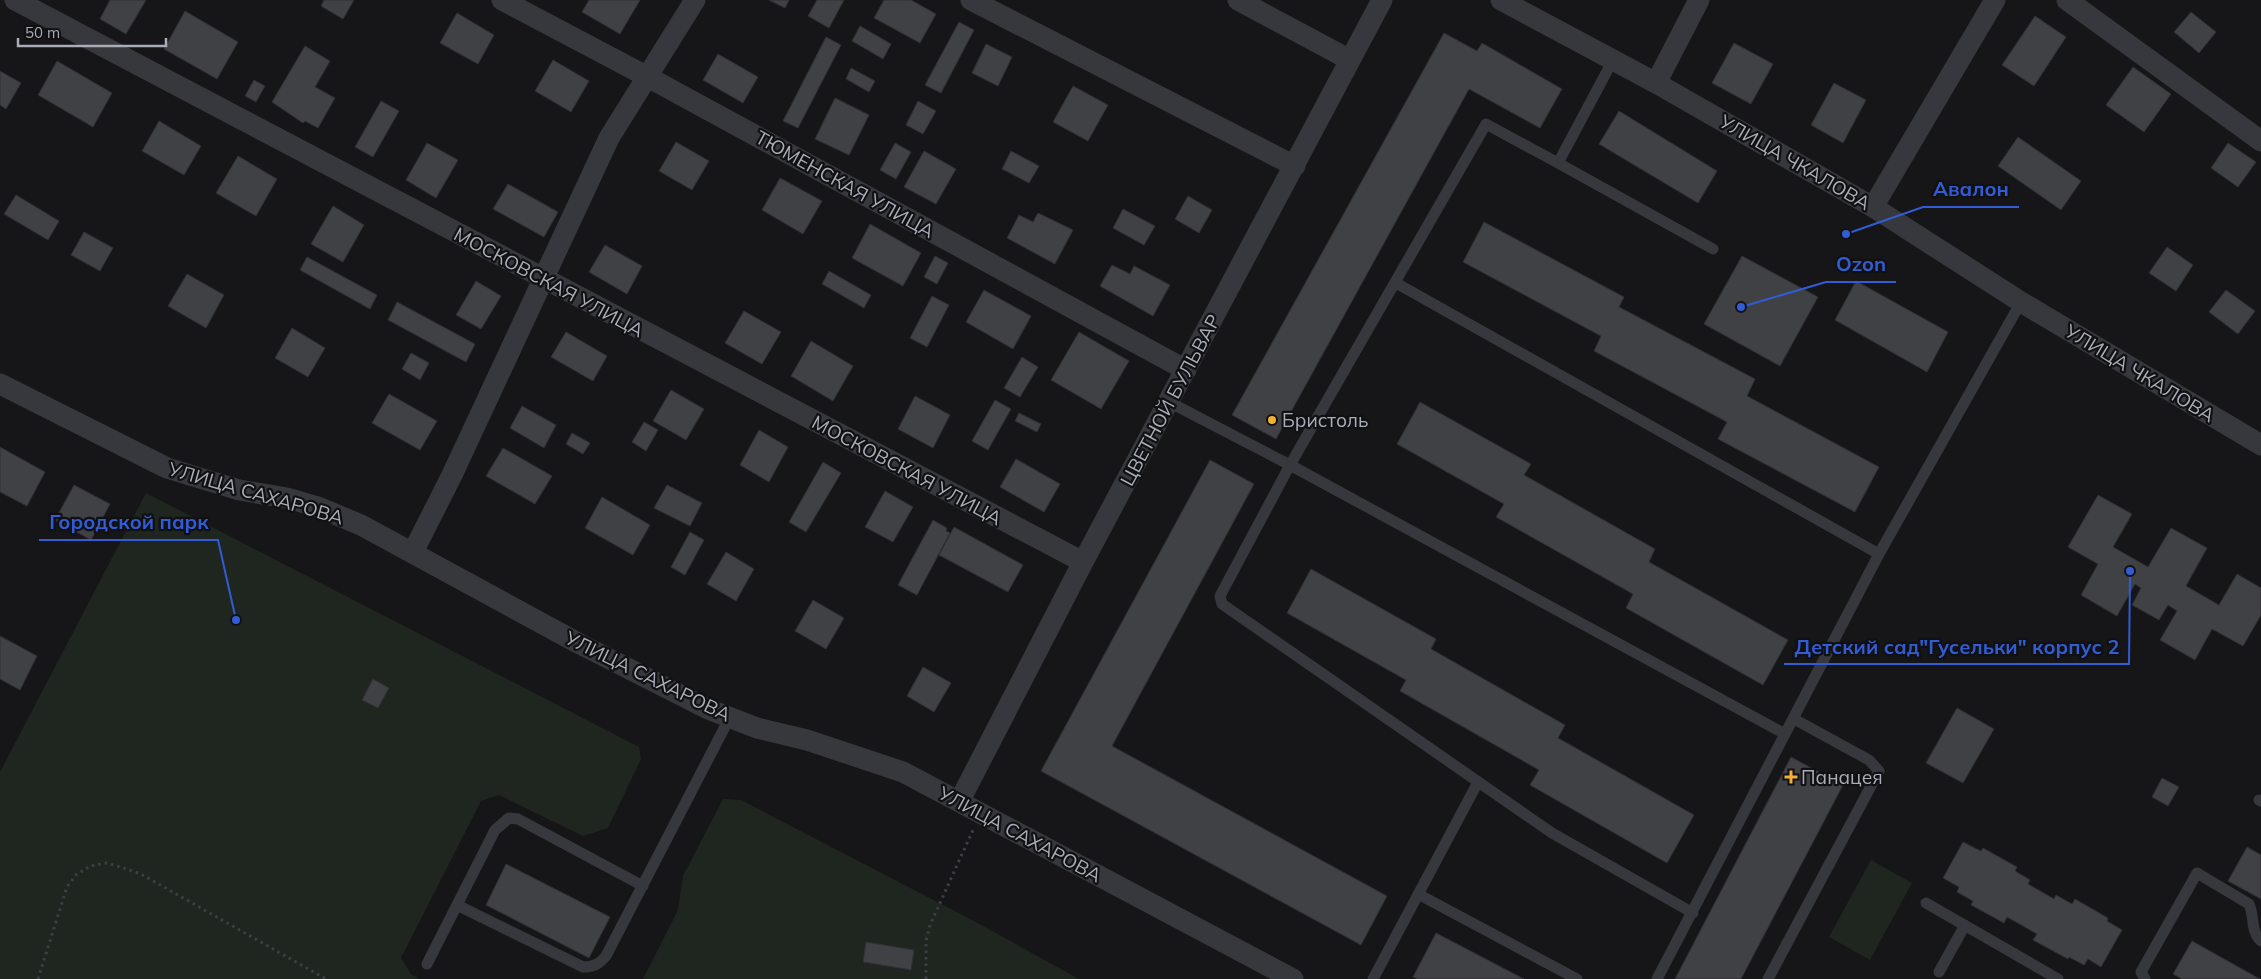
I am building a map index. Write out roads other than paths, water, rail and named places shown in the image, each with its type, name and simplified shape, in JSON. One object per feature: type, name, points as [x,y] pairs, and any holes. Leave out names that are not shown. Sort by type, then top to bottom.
[{"type":"street","name":"МОСКОВСКАЯ УЛИЦА","points":[[15,0],[1083,562]]},
{"type":"street","name":"ТЮМЕНСКАЯ УЛИЦА","points":[[502,0],[646,76],[1186,370]]},
{"type":"street","points":[[413,552],[544,280],[609,138],[695,0]]},
{"type":"street","points":[[972,0],[1295,166]]},
{"type":"street","points":[[1238,0],[1350,60]]},
{"type":"street","name":"ЦВЕТНОЙ БУЛЬВАР","points":[[958,802],[1083,562],[1382,0]]},
{"type":"street","name":"УЛИЦА ЧКАЛОВА","points":[[1501,0],[1656,83],[1874,207],[2021,302],[2261,445]]},
{"type":"street","points":[[1656,83],[1699,0]]},
{"type":"street","points":[[1874,207],[1994,0]]},
{"type":"street","points":[[2067,0],[2261,141]]},
{"type":"street","name":"УЛИЦА САХАРОВА","points":[[0,384],[167,468],[239,490],[287,498],[318,507],[361,525],[641,676],[730,717],[757,728],[808,740],[903,772],[1293,979]]},
{"type":"lane","points":[[1558,163],[1613,60]]},
{"type":"lane","points":[[1693,913],[1552,833],[1222,604],[1220,596],[1290,465],[1486,124],[1713,249]]},
{"type":"lane","points":[[1396,283],[1879,554]]},
{"type":"lane","points":[[1657,979],[1879,554],[2021,302]]},
{"type":"lane","points":[[1169,402],[1290,465],[1785,734]]},
{"type":"lane","points":[[457,905],[584,968],[592,967],[606,956],[730,717]]},
{"type":"lane","points":[[1768,979],[1879,771],[1869,760],[1794,719]]},
{"type":"lane","points":[[1373,979],[1478,782]]},
{"type":"lane","points":[[427,964],[495,830],[509,818],[518,819],[643,886]]},
{"type":"lane","points":[[2141,977],[2197,873],[2249,904],[2252,911],[2253,930],[2261,941]]},
{"type":"lane","points":[[1418,894],[1577,979]]},
{"type":"lane","points":[[1926,903],[2058,979]]},
{"type":"lane","points":[[1939,972],[1965,925]]},
{"type":"place","name":"Авалон","points":[[1846,234]]},
{"type":"place","name":"Ozon","points":[[1741,307]]},
{"type":"place","name":"Бристоль","points":[[1272,420]]},
{"type":"place","name":"Детский сад\"Гусельки\" корпус 2","points":[[2130,571]]},
{"type":"place","name":"Городской парк","points":[[236,620]]},
{"type":"place","name":"Панацея","points":[[1791,777]]}]
